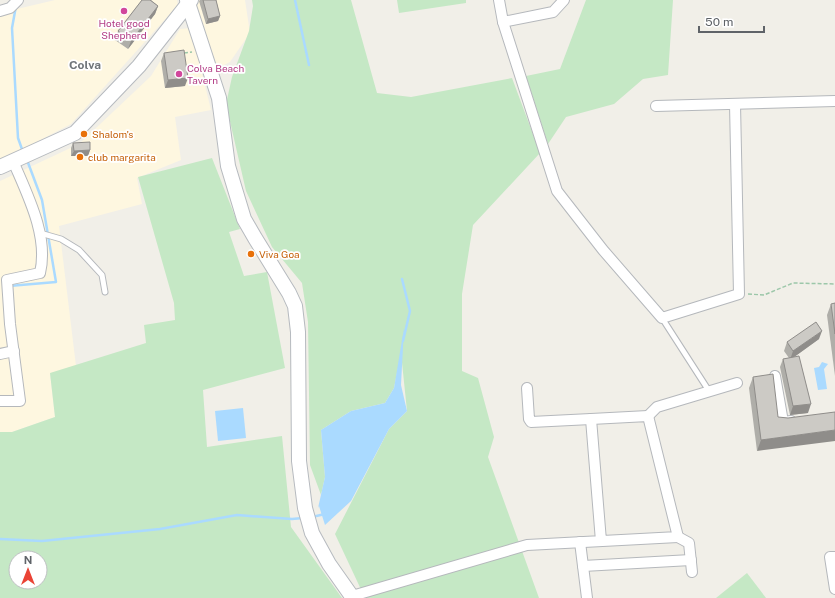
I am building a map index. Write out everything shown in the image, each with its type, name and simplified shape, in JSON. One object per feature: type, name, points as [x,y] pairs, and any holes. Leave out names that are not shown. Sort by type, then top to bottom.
[{"type":"street","points":[[0,11],[10,8],[18,0]]},
{"type":"street","points":[[498,0],[503,22],[557,192],[602,250],[662,318],[739,294],[734,104]]},
{"type":"street","points":[[503,22],[553,12],[564,0]]},
{"type":"street","points":[[189,1],[219,98],[228,166],[244,219],[289,293],[295,306],[298,332],[299,461],[307,514],[312,533],[329,564],[352,597],[527,545],[678,537],[689,543],[692,572]]},
{"type":"street","points":[[0,167],[75,133],[139,66],[189,1]]},
{"type":"street","points":[[656,106],[835,101]]},
{"type":"street","points":[[0,401],[20,401],[7,280],[40,273],[42,264],[38,222],[13,161]]},
{"type":"street","points":[[0,354],[14,351]]},
{"type":"street","points":[[776,376],[782,422],[798,421]]},
{"type":"street","points":[[527,388],[528,419],[531,422],[648,416],[657,407],[737,383]]},
{"type":"street","points":[[648,416],[678,537]]},
{"type":"street","points":[[592,419],[601,541]]},
{"type":"street","points":[[580,542],[587,598]]},
{"type":"street","points":[[835,557],[830,557],[835,589]]},
{"type":"street","points":[[583,566],[691,560]]},
{"type":"lane","points":[[39,233],[61,239],[79,250],[102,276],[105,292]]},
{"type":"lane","points":[[662,318],[709,391]]},
{"type":"path","points":[[178,53],[204,51]]},
{"type":"path","points":[[739,294],[764,295],[792,283],[835,284]]},
{"type":"shaded area","points":[[55,0],[177,0],[178,5],[71,124],[0,161],[0,13]]},
{"type":"shaded area","points":[[198,0],[245,0],[250,33],[230,62],[218,68],[194,7]]},
{"type":"shaded area","points":[[191,28],[211,110],[175,117],[181,160],[137,178],[142,204],[59,226],[76,366],[50,374],[55,417],[12,432],[0,432],[0,181],[79,144],[151,76],[180,29]]},
{"type":"green space","points":[[252,0],[351,0],[377,93],[411,97],[512,78],[540,153],[473,225],[462,294],[462,371],[478,378],[494,437],[488,457],[539,598],[365,598],[335,534],[389,429],[407,411],[401,353],[394,388],[385,403],[351,411],[321,430],[325,477],[321,495],[310,465],[308,322],[302,283],[272,247],[246,191],[226,104],[232,77],[249,31],[253,6]]},
{"type":"green space","points":[[397,0],[466,0],[466,3],[399,13]]},
{"type":"green space","points":[[586,0],[673,0],[668,75],[643,79],[614,104],[566,117],[548,144],[526,76],[560,69]]},
{"type":"green space","points":[[212,158],[240,229],[229,232],[244,276],[267,272],[285,368],[203,390],[207,447],[282,436],[291,527],[342,598],[0,598],[0,432],[12,432],[55,417],[50,373],[146,343],[144,325],[175,320],[174,303],[138,177]]},
{"type":"green space","points":[[747,573],[766,598],[716,598]]},
{"type":"water","points":[[404,328],[401,385],[407,411],[389,429],[351,501],[325,525],[319,506],[318,508],[325,477],[321,430],[351,411],[385,403],[394,388]]},
{"type":"water","points":[[822,362],[828,364],[824,369],[827,389],[818,390],[814,368],[819,367]]},
{"type":"water","points":[[243,408],[246,438],[218,441],[215,411]]},
{"type":"building","points":[[142,0],[150,0],[158,6],[131,41],[118,31]]},
{"type":"building","points":[[203,0],[216,0],[220,16],[208,19]]},
{"type":"building","points":[[184,50],[188,78],[168,80],[164,53]]},
{"type":"building","points":[[90,142],[90,150],[74,151],[73,143]]},
{"type":"building","points":[[835,303],[835,334],[831,304]]},
{"type":"building","points":[[816,322],[822,331],[793,351],[787,342]]},
{"type":"building","points":[[799,356],[811,404],[793,406],[783,359]]},
{"type":"building","points":[[773,374],[778,417],[788,418],[835,412],[835,430],[761,440],[753,377]]},
{"type":"waterway","points":[[295,0],[309,65]]},
{"type":"waterway","points":[[16,6],[12,28],[18,138],[23,152]]},
{"type":"waterway","points":[[9,286],[56,282],[42,200],[27,160]]},
{"type":"waterway","points":[[402,279],[410,311],[403,341]]},
{"type":"waterway","points":[[312,517],[325,514]]},
{"type":"waterway","points":[[0,539],[42,541],[160,529],[237,515],[292,519],[303,518]]},
{"type":"place","name":"Hotel good Shepherd","points":[[124,11]]},
{"type":"place","name":"Colva Beach Tavern","points":[[179,74]]},
{"type":"place","name":"Shalom's","points":[[84,134]]},
{"type":"place","name":"club margarita","points":[[80,157]]},
{"type":"place","name":"Viva Goa","points":[[251,254]]},
{"type":"district","name":"Colva","points":[[85,65]]}]
